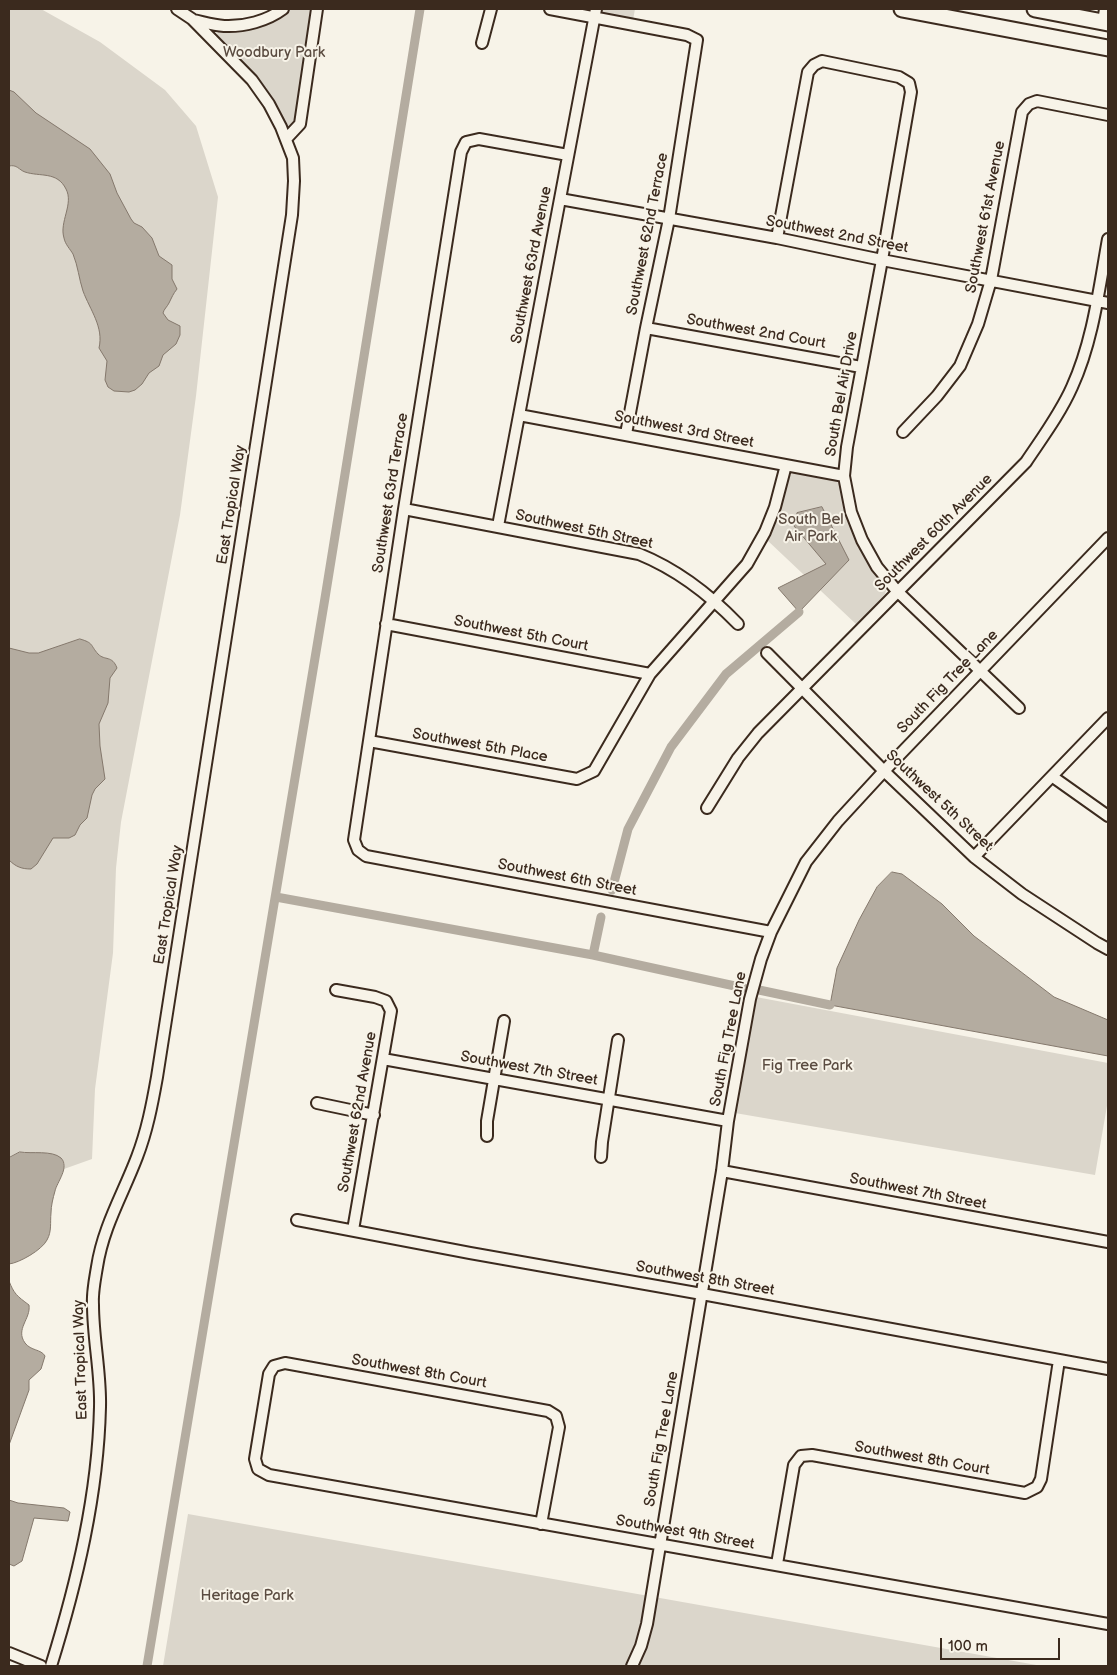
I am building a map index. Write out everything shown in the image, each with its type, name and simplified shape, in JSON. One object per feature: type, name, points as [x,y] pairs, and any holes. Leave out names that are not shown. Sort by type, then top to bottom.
[{"type":"main road","points":[[908,9],[1108,48]]},
{"type":"main road","points":[[1035,9],[1105,18]]},
{"type":"street","name":"East Tropical Way","points":[[51,1666],[68,1611],[83,1549],[98,1444],[100,1404],[92,1304],[97,1266],[105,1233],[148,1125],[157,1077],[292,215],[293,158],[269,104],[252,80],[192,19],[177,9]]},
{"type":"street","name":"East Tropical Way","points":[[192,19],[224,26],[250,24],[273,16],[283,9]]},
{"type":"street","points":[[286,139],[300,124],[317,9]]},
{"type":"street","points":[[482,43],[491,9]]},
{"type":"street","points":[[550,9],[596,13]]},
{"type":"street","name":"Southwest 62nd Terrace","points":[[596,13],[686,35],[697,40],[669,220],[626,434]]},
{"type":"street","name":"Southwest 63rd Avenue","points":[[498,526],[596,13]]},
{"type":"street","name":"South Bel Air Drive","points":[[776,238],[808,72],[814,64],[822,61],[899,77],[909,84],[911,92],[882,260],[846,447],[844,476],[851,512],[862,540],[877,567],[897,591],[1019,708]]},
{"type":"street","name":"Southwest 61st Avenue","points":[[903,432],[937,396],[960,366],[978,324],[991,280],[1022,112],[1028,104],[1038,101],[1108,115]]},
{"type":"street","name":"Southwest 63rd Terrace","points":[[358,850],[354,840],[368,741],[461,152],[466,142],[479,139],[568,155]]},
{"type":"street","name":"Southwest 2nd Street","points":[[560,199],[776,238],[1108,303]]},
{"type":"street","name":"Southwest 60th Avenue","points":[[707,808],[738,758],[758,732],[1026,462],[1054,421],[1072,388],[1088,344],[1108,239]]},
{"type":"street","name":"Southwest 2nd Court","points":[[646,328],[861,366]]},
{"type":"street","name":"Southwest 3rd Street","points":[[519,415],[844,476]]},
{"type":"street","points":[[650,674],[746,564],[765,532],[775,508],[786,465]]},
{"type":"street","name":"Southwest 5th Street","points":[[404,509],[639,554],[659,562],[715,601],[738,624]]},
{"type":"street","name":"South Fig Tree Lane","points":[[632,1666],[641,1646],[647,1624],[722,1171],[728,1121],[750,999],[761,959],[772,932],[806,862],[838,821],[1108,538]]},
{"type":"street","name":"Southwest 5th Court","points":[[386,624],[650,674]]},
{"type":"street","name":"Southwest 5th Street","points":[[767,653],[884,771],[974,857],[1022,894],[1108,949]]},
{"type":"street","name":"Southwest 5th Place","points":[[368,741],[577,779],[594,771],[650,674]]},
{"type":"street","points":[[974,857],[1108,718]]},
{"type":"street","points":[[1053,777],[1108,816]]},
{"type":"street","name":"Southwest 6th Street","points":[[358,850],[366,856],[772,932]]},
{"type":"street","name":"Southwest 62nd Avenue","points":[[336,990],[375,997],[386,1001],[391,1011],[353,1230]]},
{"type":"street","points":[[487,1136],[487,1121],[504,1021]]},
{"type":"street","points":[[602,1157],[602,1142],[618,1040]]},
{"type":"street","name":"Southwest 7th Street","points":[[383,1059],[728,1121]]},
{"type":"street","points":[[317,1103],[374,1114]]},
{"type":"street","name":"Southwest 7th Street","points":[[722,1171],[1108,1242]]},
{"type":"street","name":"Southwest 8th Street","points":[[297,1220],[1108,1369]]},
{"type":"street","name":"Southwest 8th Court","points":[[777,1564],[794,1465],[801,1456],[812,1454],[1025,1492],[1037,1487],[1041,1479],[1060,1360]]},
{"type":"street","name":"Southwest 8th Court","points":[[258,1469],[255,1459],[270,1374],[274,1366],[285,1363],[548,1410],[556,1416],[558,1427],[541,1524]]},
{"type":"street","name":"Southwest 9th Street","points":[[258,1469],[269,1475],[1108,1624]]},
{"type":"street","points":[[9,1653],[41,1666]]},
{"type":"green space","points":[[9,9],[41,9],[100,42],[165,90],[196,126],[218,197],[196,396],[180,515],[121,822],[116,868],[113,953],[95,1089],[92,1159],[64,1169],[65,1164],[62,1159],[54,1155],[20,1152],[9,1158]]},
{"type":"green space","name":"Woodbury Park","points":[[292,9],[313,9],[296,120],[293,127],[287,133],[216,36],[218,32],[224,30],[275,19]]},
{"type":"green space","points":[[600,9],[635,9],[633,20],[605,14]]},
{"type":"green space","name":"South Bel Air Park","points":[[798,471],[831,478],[840,484],[887,587],[885,594],[857,625],[767,540],[766,536],[790,475]]},
{"type":"green space","name":"Fig Tree Park","points":[[756,997],[1108,1063],[1108,1100],[1095,1175],[735,1113]]},
{"type":"green space","name":"Heritage Park","points":[[188,1514],[1042,1666],[163,1666]]},
{"type":"shaded area","points":[[9,90],[14,92],[36,113],[90,149],[110,174],[117,193],[131,219],[152,238],[159,256],[172,265],[172,279],[177,289],[163,313],[168,320],[180,326],[180,335],[176,344],[163,355],[159,366],[149,373],[142,384],[135,390],[129,392],[114,391],[108,387],[105,380],[107,361],[99,348],[100,333],[98,326],[83,291],[73,254],[64,238],[63,226],[68,207],[66,189],[58,179],[9,166]]},
{"type":"shaded area","points":[[822,507],[849,560],[799,612],[778,588],[826,564],[794,526],[797,513]]},
{"type":"shaded area","points":[[80,639],[90,643],[101,656],[113,661],[117,668],[110,678],[108,703],[99,724],[105,779],[95,789],[87,818],[80,825],[75,835],[69,838],[53,838],[37,864],[31,869],[22,868],[9,860],[9,648],[29,653],[38,653]]},
{"type":"shaded area","points":[[892,872],[902,874],[942,904],[974,936],[1054,997],[1108,1020],[1108,1056],[830,1005],[837,968],[859,920],[877,887]]},
{"type":"shaded area","points":[[20,1152],[57,1156],[63,1162],[64,1170],[53,1199],[49,1237],[40,1248],[30,1255],[9,1264],[9,1158]]},
{"type":"shaded area","points":[[9,1281],[16,1294],[29,1305],[28,1315],[22,1329],[22,1338],[27,1346],[41,1352],[45,1356],[41,1369],[29,1380],[29,1390],[9,1445]]},
{"type":"shaded area","points":[[9,1500],[18,1503],[64,1508],[70,1512],[68,1521],[34,1518],[22,1561],[14,1566],[9,1564]]},
{"type":"waterway","points":[[147,1666],[325,598],[420,9]]},
{"type":"waterway","points":[[612,890],[628,829],[671,747],[726,674],[799,612]]},
{"type":"waterway","points":[[276,897],[593,955],[744,988]]},
{"type":"waterway","points":[[593,955],[601,917]]},
{"type":"waterway","points":[[759,990],[830,1005]]}]
